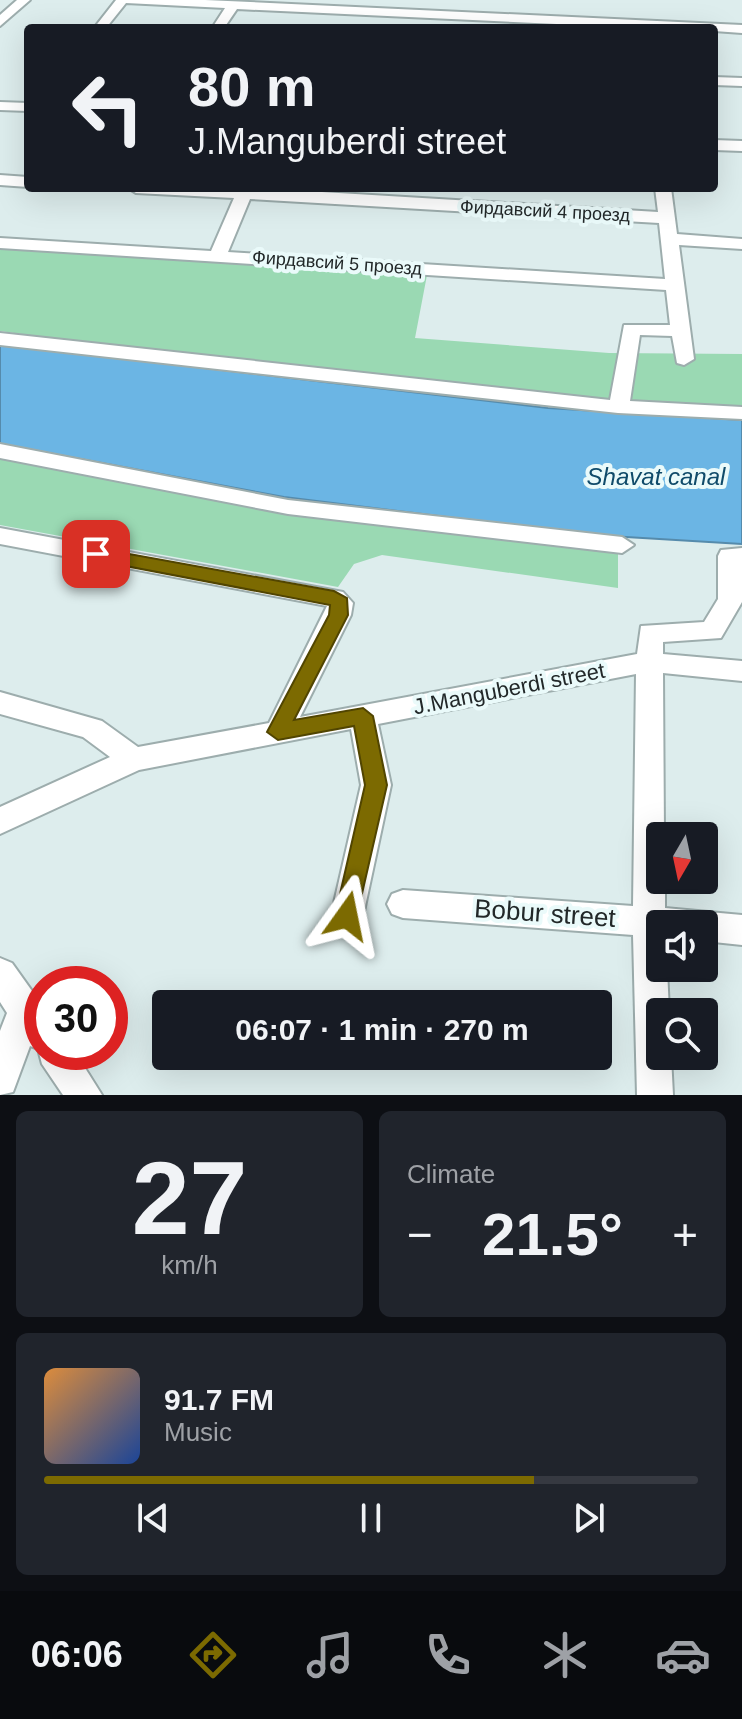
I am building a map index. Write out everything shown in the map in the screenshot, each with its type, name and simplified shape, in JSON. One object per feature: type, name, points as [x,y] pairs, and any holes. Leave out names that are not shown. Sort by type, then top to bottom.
[{"type":"street","points":[[0,22],[24,0]]},
{"type":"street","points":[[103,24],[122,0]]},
{"type":"street","points":[[130,0],[283,4],[526,23],[647,21],[683,24]]},
{"type":"street","points":[[221,24],[233,5]]},
{"type":"street","points":[[325,24],[332,9]]},
{"type":"street","points":[[424,24],[428,14]]},
{"type":"street","points":[[718,27],[742,29]]},
{"type":"street","points":[[718,81],[742,82]]},
{"type":"street","points":[[0,106],[24,107]]},
{"type":"street","points":[[718,145],[742,146]]},
{"type":"street","points":[[0,180],[24,182]]},
{"type":"street","points":[[217,256],[245,192]]},
{"type":"street","name":"Фирдавсий 4 проезд","points":[[261,192],[667,218]]},
{"type":"street","points":[[664,192],[684,359]]},
{"type":"street","points":[[670,239],[742,244]]},
{"type":"street","name":"Фирдавсий 5 проезд","points":[[0,243],[675,285]]},
{"type":"street","points":[[618,407],[625,381],[631,329],[681,331]]},
{"type":"street","points":[[0,339],[618,407],[742,413]]},
{"type":"street","points":[[0,451],[288,507],[622,545]]},
{"type":"street","points":[[0,536],[334,598],[340,603],[338,615],[278,732]]},
{"type":"street","points":[[649,910],[650,633],[712,631],[731,599],[730,556],[742,556]]},
{"type":"street","name":"J.Manguberdi street","points":[[0,821],[134,759],[649,662],[742,671]]},
{"type":"street","points":[[0,703],[92,729],[134,759]]},
{"type":"street","points":[[347,916],[376,785],[363,716]]},
{"type":"street","name":"Bobur street","points":[[403,904],[646,920]]},
{"type":"street","points":[[718,927],[742,930]]},
{"type":"street","points":[[0,974],[24,1009]]},
{"type":"street","points":[[651,982],[655,1095]]},
{"type":"street","points":[[0,1079],[24,1038]]},
{"type":"street","points":[[67,1070],[84,1095]]},
{"type":"green space","points":[[0,247],[427,275],[415,338],[609,353],[742,354],[742,409],[370,378],[0,331]]},
{"type":"green space","points":[[0,459],[302,516],[618,552],[618,588],[382,555],[354,564],[338,587],[0,525]]},
{"type":"water","name":"Shavat canal","points":[[0,344],[548,408],[742,420],[742,544],[593,535],[284,497],[0,444]]},
{"type":"route","points":[[96,554],[334,598],[340,603],[338,615],[278,732],[363,716],[371,745],[376,785],[347,916]]}]
